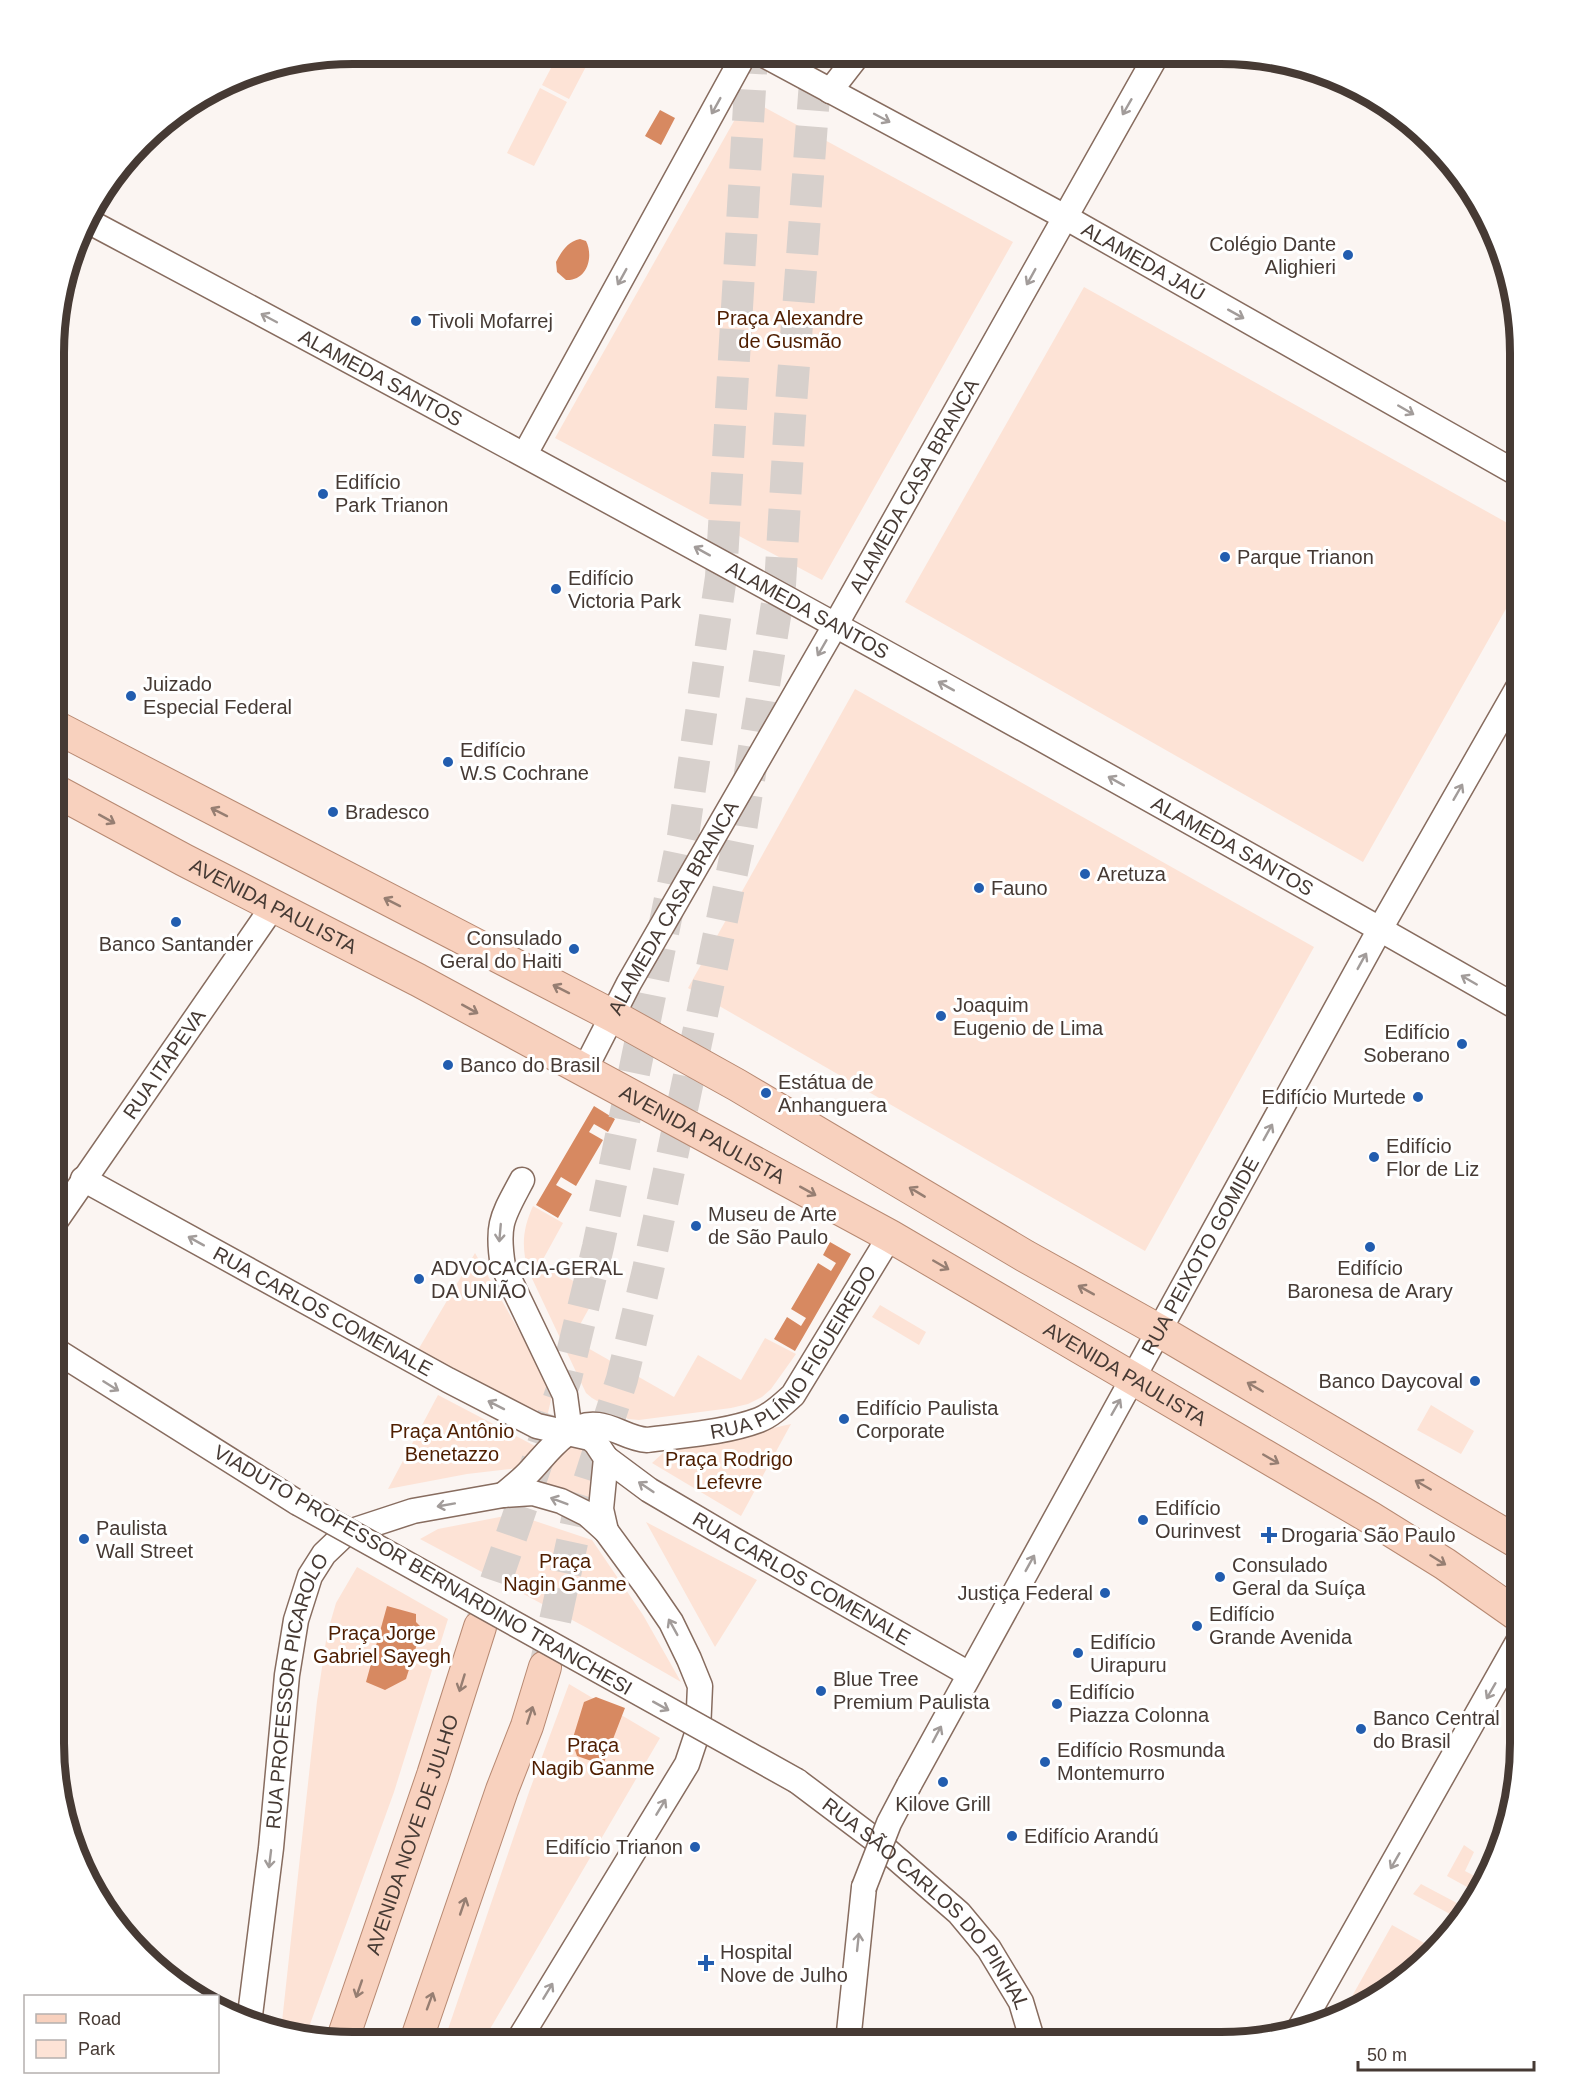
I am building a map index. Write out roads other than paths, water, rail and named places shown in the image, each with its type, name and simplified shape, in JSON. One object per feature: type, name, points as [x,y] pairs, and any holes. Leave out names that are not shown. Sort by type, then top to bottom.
[{"type":"main road","points":[[64,731],[613,1016],[737,1085],[1025,1256],[1158,1330],[1510,1537]]},
{"type":"main road","name":"AVENIDA PAULISTA","points":[[64,794],[184,860],[418,980],[890,1236],[1371,1518],[1445,1564],[1510,1610]]},
{"type":"main road","name":"AVENIDA NOVE DE JULHO","points":[[345,2032],[434,1775],[480,1627]]},
{"type":"main road","points":[[419,2032],[502,1790],[527,1726],[545,1667]]},
{"type":"street","points":[[525,454],[739,64]]},
{"type":"street","name":"ALAMEDA JAÚ","points":[[780,64],[1065,217],[1510,469]]},
{"type":"street","points":[[830,91],[852,64]]},
{"type":"street","name":"ALAMEDA CASA BRANCA","points":[[584,1071],[635,973],[836,624],[1151,64]]},
{"type":"street","name":"ALAMEDA SANTOS","points":[[95,225],[525,454],[836,624],[1510,1003]]},
{"type":"street","name":"RUA PEIXOTO GOMIDE","points":[[849,2032],[864,1887],[889,1823],[1380,929],[1510,702]]},
{"type":"street","name":"RUA ITAPEVA","points":[[64,1208],[274,905]]},
{"type":"street","name":"RUA CARLOS COMENALE","points":[[83,1179],[467,1390],[537,1426],[590,1438],[606,1458],[649,1490],[969,1674]]},
{"type":"street","points":[[503,1495],[531,1470],[555,1443],[570,1432],[566,1395],[503,1266],[499,1242],[501,1220],[522,1180]]},
{"type":"street","name":"RUA PLÍNIO FIGUEIREDO","points":[[570,1432],[587,1424],[599,1425],[638,1439],[723,1429],[760,1420],[793,1395],[890,1236]]},
{"type":"street","name":"VIADUTO PROFESSOR BERNARDINO TRANCHESI","points":[[64,1356],[276,1491],[797,1781]]},
{"type":"street","points":[[523,2032],[687,1764],[698,1731],[699,1686],[689,1659],[671,1622],[606,1531],[601,1509],[606,1458]]},
{"type":"street","name":"RUA PROFESSOR PICAROLO","points":[[250,2013],[270,1859],[287,1675],[296,1620],[310,1576],[324,1554],[346,1533],[413,1511],[503,1495],[533,1493],[561,1502],[587,1514],[606,1531]]},
{"type":"street","points":[[1304,2020],[1510,1656]]},
{"type":"street","name":"RUA SÃO CARLOS DO PINHAL","points":[[797,1781],[874,1839],[959,1913],[989,1949],[1021,2002],[1030,2032]]},
{"type":"tunnel","points":[[480,1627],[566,1378],[598,1247],[683,836],[721,577],[751,64]]},
{"type":"tunnel","points":[[545,1667],[578,1515],[622,1379],[648,1270],[741,830],[780,585],[816,64]]},
{"type":"place","name":"Colégio Dante Alighieri","points":[[1348,255]]},
{"type":"place","name":"Tivoli Mofarrej","points":[[416,321]]},
{"type":"place","name":"Edifício Park Trianon","points":[[323,494]]},
{"type":"place","name":"Parque Trianon","points":[[1225,557]]},
{"type":"place","name":"Edifício Victoria Park","points":[[556,589]]},
{"type":"place","name":"Juizado Especial Federal","points":[[131,696]]},
{"type":"place","name":"Edifício W.S Cochrane","points":[[448,762]]},
{"type":"place","name":"Bradesco","points":[[333,812]]},
{"type":"place","name":"Aretuza","points":[[1085,874]]},
{"type":"place","name":"Fauno","points":[[979,888]]},
{"type":"place","name":"Banco Santander","points":[[176,922]]},
{"type":"place","name":"Consulado Geral do Haiti","points":[[574,949]]},
{"type":"place","name":"Joaquim Eugenio de Lima","points":[[941,1016]]},
{"type":"place","name":"Edifício Soberano","points":[[1462,1044]]},
{"type":"place","name":"Banco do Brasil","points":[[448,1065]]},
{"type":"place","name":"Estátua de Anhanguera","points":[[766,1093]]},
{"type":"place","name":"Edifício Murtede","points":[[1418,1097]]},
{"type":"place","name":"Edifício Flor de Liz","points":[[1374,1157]]},
{"type":"place","name":"Museu de Arte de São Paulo","points":[[696,1226]]},
{"type":"place","name":"Edifício Baronesa de Arary","points":[[1370,1247]]},
{"type":"place","name":"ADVOCACIA-GERAL DA UNIÃO","points":[[419,1279]]},
{"type":"place","name":"Banco Daycoval","points":[[1475,1381]]},
{"type":"place","name":"Edifício Paulista Corporate","points":[[844,1419]]},
{"type":"place","name":"Edifício Ourinvest","points":[[1143,1520]]},
{"type":"place","name":"Drogaria São Paulo","points":[[1269,1535]]},
{"type":"place","name":"Paulista Wall Street","points":[[84,1539]]},
{"type":"place","name":"Consulado Geral da Suíça","points":[[1220,1577]]},
{"type":"place","name":"Justiça Federal","points":[[1105,1593]]},
{"type":"place","name":"Edifício Grande Avenida","points":[[1197,1626]]},
{"type":"place","name":"Edifício Uirapuru","points":[[1078,1653]]},
{"type":"place","name":"Blue Tree Premium Paulista","points":[[821,1691]]},
{"type":"place","name":"Edifício Piazza Colonna","points":[[1057,1704]]},
{"type":"place","name":"Banco Central do Brasil","points":[[1361,1729]]},
{"type":"place","name":"Edifício Rosmunda Montemurro","points":[[1045,1762]]},
{"type":"place","name":"Kilove Grill","points":[[943,1782]]},
{"type":"place","name":"Edifício Arandú","points":[[1012,1836]]},
{"type":"place","name":"Edifício Trianon","points":[[695,1847]]},
{"type":"place","name":"Hospital Nove de Julho","points":[[706,1963]]},
{"type":"park label","name":"Praça Alexandre de Gusmão","points":[[790,330]]},
{"type":"park label","name":"Praça Antônio Benetazzo","points":[[452,1442]]},
{"type":"park label","name":"Praça Rodrigo Lefevre","points":[[729,1470]]},
{"type":"park label","name":"Praça Nagin Ganme","points":[[565,1572]]},
{"type":"park label","name":"Praça Jorge Gabriel Sayegh","points":[[382,1644]]},
{"type":"park label","name":"Praça Nagib Ganme","points":[[593,1756]]}]
